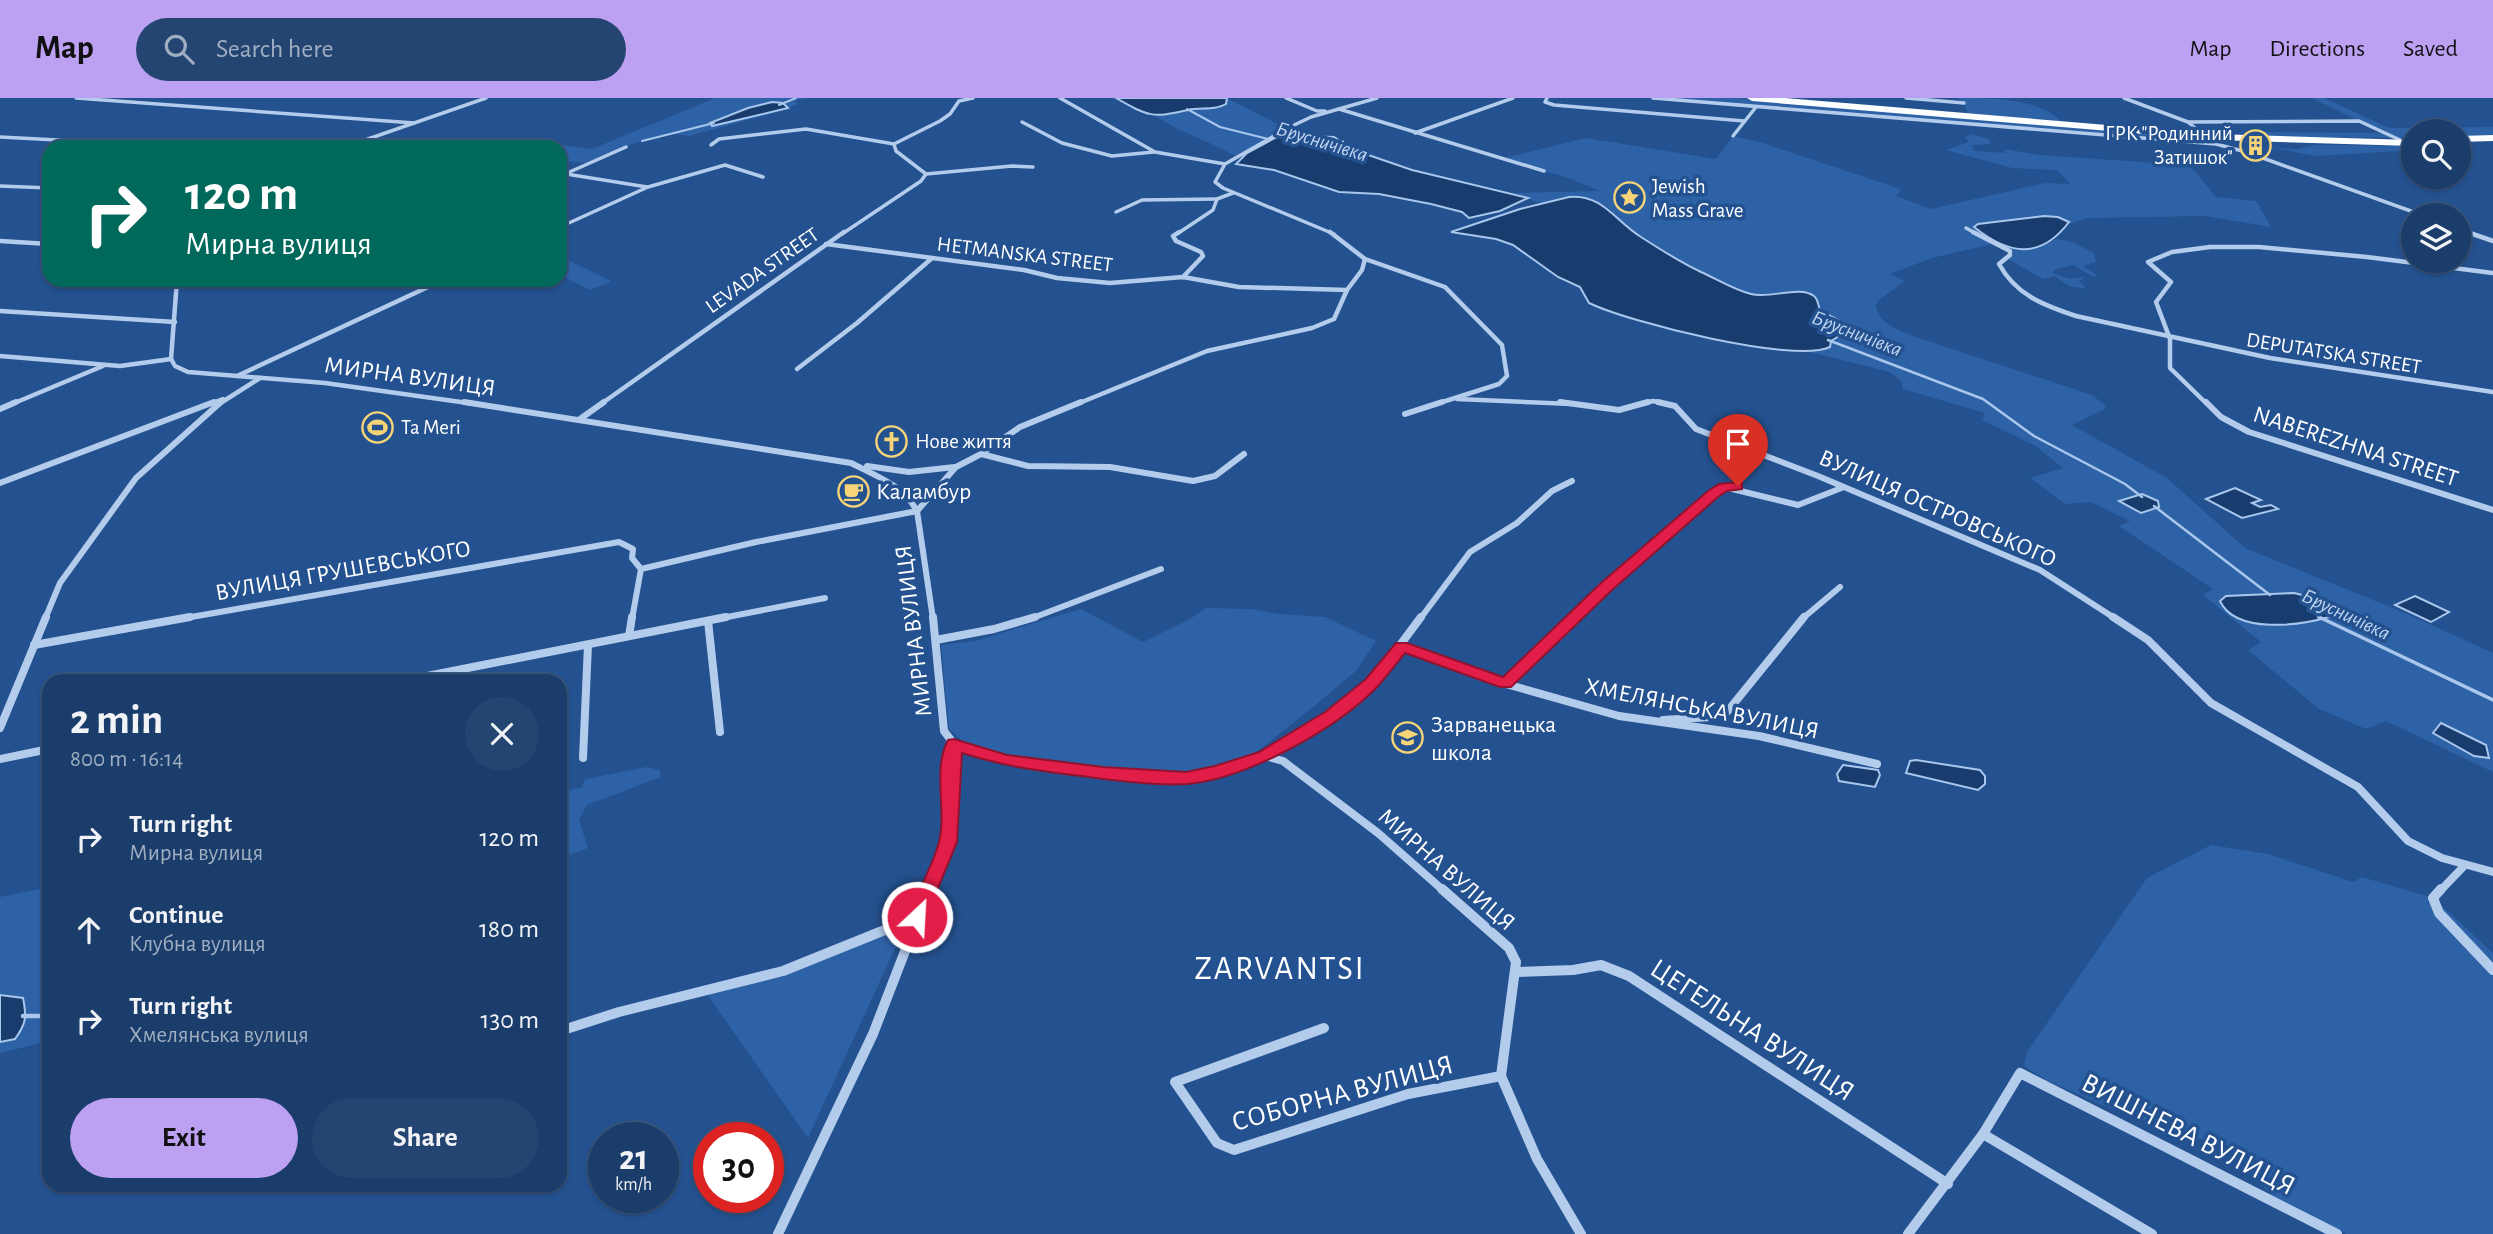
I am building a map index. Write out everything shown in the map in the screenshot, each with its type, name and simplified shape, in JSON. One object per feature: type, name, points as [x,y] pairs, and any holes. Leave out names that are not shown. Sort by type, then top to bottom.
[{"type":"highway","points":[[1782,98],[1966,111],[2202,135],[2400,140]]},
{"type":"highway","points":[[1754,102],[1966,111],[1986,122],[2321,142],[2401,142]]},
{"type":"highway","points":[[2471,141],[2493,140]]},
{"type":"street","points":[[76,98],[414,123]]},
{"type":"street","points":[[365,140],[486,98]]},
{"type":"street","points":[[711,145],[719,139],[806,129],[894,144],[940,121],[950,114],[959,101],[973,98]]},
{"type":"street","points":[[1060,98],[1113,131],[1155,152]]},
{"type":"street","points":[[1286,98],[1317,111],[1336,110],[1544,171]]},
{"type":"street","points":[[1377,98],[1290,127],[1226,164],[1214,181],[1233,193],[1333,233],[1365,259],[1445,287],[1502,345],[1507,376],[1499,384],[1405,414]]},
{"type":"street","points":[[1414,133],[1513,98]]},
{"type":"street","points":[[1547,98],[1545,102],[1553,105],[1744,121]]},
{"type":"street","points":[[1653,98],[1754,102],[2224,146],[2401,208]]},
{"type":"street","points":[[1906,98],[1966,111]]},
{"type":"street","points":[[1957,98],[1966,111]]},
{"type":"street","points":[[2124,98],[2188,122],[2360,121],[2400,140]]},
{"type":"street","points":[[1732,136],[1754,102]]},
{"type":"street","points":[[1021,122],[1062,143],[1112,156],[1155,152],[1226,164]]},
{"type":"street","points":[[2188,122],[2202,135]]},
{"type":"street","points":[[0,136],[69,140]]},
{"type":"street","points":[[894,144],[896,151],[926,174],[1012,166],[1033,167]]},
{"type":"street","points":[[567,172],[625,147]]},
{"type":"street","points":[[567,224],[648,187],[727,165],[763,177]]},
{"type":"street","name":"LEVADA STREET","points":[[580,419],[826,244],[921,181],[926,174]]},
{"type":"street","points":[[567,175],[648,187]]},
{"type":"street","points":[[0,186],[42,188]]},
{"type":"street","points":[[1116,212],[1142,200],[1217,199],[1233,193]]},
{"type":"street","points":[[1183,278],[1203,256],[1201,252],[1176,241],[1173,236],[1213,210],[1217,199]]},
{"type":"street","name":"DEPUTATSKA STREET","points":[[1966,228],[2010,251],[2010,255],[1999,264],[2014,287],[2072,314],[2170,339],[2318,368],[2493,392]]},
{"type":"street","points":[[2471,233],[2493,241]]},
{"type":"street","points":[[0,241],[42,244]]},
{"type":"street","name":"HETMANSKA STREET","points":[[826,244],[1024,270],[1057,278],[1110,283],[1183,278],[1239,287],[1347,290]]},
{"type":"street","points":[[2170,339],[2156,302],[2171,282],[2148,262],[2153,258],[2190,249],[2217,246],[2282,248],[2493,273]]},
{"type":"street","points":[[797,369],[857,323],[931,259]]},
{"type":"street","points":[[629,636],[641,569],[756,542],[917,511],[956,467],[981,454],[1020,427],[1207,351],[1312,328],[1334,318],[1347,290],[1362,270],[1365,259]]},
{"type":"street","points":[[0,356],[131,366],[171,359],[177,287]]},
{"type":"street","points":[[236,376],[428,287]]},
{"type":"street","points":[[0,311],[175,322]]},
{"type":"street","name":"NABEREZHNA STREET","points":[[2170,339],[2171,368],[2211,409],[2232,425],[2409,486],[2493,510]]},
{"type":"street","name":"МИРНА ВУЛИЦЯ","points":[[171,359],[175,366],[188,372],[325,383],[580,419],[851,463],[894,485],[911,500],[917,511],[936,640],[944,730],[954,744],[1006,761],[1157,778],[1186,778],[1207,774],[1265,756],[1283,761],[1378,833],[1495,933],[1509,948],[1516,962],[1516,972]]},
{"type":"street","points":[[0,409],[107,365]]},
{"type":"street","points":[[0,483],[227,397],[261,378]]},
{"type":"street","points":[[0,728],[60,583],[136,478],[227,397]]},
{"type":"street","name":"ВУЛИЦЯ ОСТРОВСЬКОГО","points":[[1457,398],[1558,402],[1619,410],[1653,401],[1667,404],[1675,407],[1696,429],[1844,487],[2040,570],[2148,640],[2211,703],[2358,787],[2376,802],[2398,832],[2417,847],[2465,865]]},
{"type":"street","points":[[981,454],[1028,466],[1110,467],[1193,481],[1215,476],[1244,454]]},
{"type":"street","points":[[851,463],[909,472],[956,467]]},
{"type":"street","points":[[1265,756],[1331,715],[1371,684],[1470,552],[1517,523],[1552,491],[1572,481]]},
{"type":"street","points":[[1506,684],[1606,586],[1724,487],[1738,486],[1784,503],[1800,505],[1844,487]]},
{"type":"street","name":"ВУЛИЦЯ ГРУШЕВСЬКОГО","points":[[34,645],[619,542],[633,549],[632,558],[641,569]]},
{"type":"street","points":[[936,640],[973,635],[1076,605],[1161,569]]},
{"type":"street","points":[[1645,721],[1711,717],[1727,712],[1798,623],[1840,587]]},
{"type":"street","points":[[438,674],[825,598]]},
{"type":"street","points":[[708,621],[720,732]]},
{"type":"street","points":[[583,758],[588,645]]},
{"type":"street","name":"ХМЕЛЯНСЬКА ВУЛИЦЯ","points":[[1402,646],[1506,684],[1619,716],[1759,736],[1877,764]]},
{"type":"street","points":[[778,1234],[873,1034],[948,842],[951,819],[950,772],[954,744]]},
{"type":"street","points":[[0,759],[42,750]]},
{"type":"street","points":[[2493,872],[2465,865],[2433,898],[2440,913],[2493,971]]},
{"type":"street","points":[[567,1029],[619,1012],[783,971],[917,917]]},
{"type":"street","name":"ЦЕГЕЛЬНА ВУЛИЦЯ","points":[[1516,972],[1573,970],[1601,965],[1629,976],[1948,1184]]},
{"type":"street","points":[[1516,972],[1501,1076],[1537,1159],[1581,1234]]},
{"type":"street","name":"СОБОРНА ВУЛИЦЯ","points":[[1324,1028],[1175,1082],[1217,1143],[1234,1150],[1408,1094],[1501,1076]]},
{"type":"street","name":"ВИШНЕВА ВУЛИЦЯ","points":[[1983,1134],[2020,1073],[2337,1234]]},
{"type":"street","points":[[1908,1234],[1983,1134],[2151,1234]]},
{"type":"shaded area","points":[[715,98],[810,98],[794,101],[798,104],[781,111],[689,136],[674,134],[638,142],[588,163],[567,162],[567,146],[592,149]],"holes":[[[772,102],[783,103],[787,108],[711,123],[748,108]]]},
{"type":"shaded area","points":[[1227,98],[1291,131],[1239,158],[1155,116],[1217,107],[1226,104]]},
{"type":"shaded area","points":[[1653,98],[1737,98],[2211,140],[2207,143]]},
{"type":"shaded area","points":[[1957,98],[2014,101],[2040,108],[2061,121],[1967,113],[1964,103]]},
{"type":"shaded area","points":[[2312,98],[2324,98],[2389,128],[2401,128],[2401,138],[2289,137],[2234,132],[2383,133]]},
{"type":"shaded area","points":[[2471,127],[2493,127],[2493,136],[2471,137]]},
{"type":"shaded area","points":[[1971,134],[1989,139],[1991,144],[1972,145],[1974,151],[2006,153],[2004,149],[2040,155],[2185,165],[2194,170],[2216,197],[2256,201],[2271,227],[2205,216],[2087,218],[2067,225],[2044,216],[1978,224],[1975,225],[1976,229],[2000,242],[1932,258],[1890,274],[1905,281],[1879,300],[1876,305],[1880,316],[1888,324],[1910,335],[2092,395],[2105,405],[2105,409],[2072,425],[2167,478],[2245,548],[2405,613],[2493,653],[2493,772],[2386,721],[2366,729],[2319,709],[2248,650],[2261,642],[2203,595],[2213,589],[2119,526],[2130,521],[2091,502],[2065,504],[2030,478],[2063,468],[2034,445],[1982,420],[1985,413],[1903,389],[1901,381],[1890,372],[1810,352],[1825,349],[1831,341],[1852,328],[1820,310],[1815,296],[1798,292],[1764,295],[1747,293],[1688,267],[1633,232],[1611,210],[1593,200],[1578,198],[1541,203],[1514,193],[1600,191],[1566,177],[1501,159],[1586,138],[1716,159],[1733,136],[1763,143],[1895,187],[1901,190],[1896,196],[1931,209],[2045,183],[2070,184],[2057,170],[2012,168],[1946,150],[1969,142],[1965,137]]},
{"type":"shaded area","points":[[2316,145],[2401,146],[2401,151],[2317,156],[2272,148],[2298,149]]},
{"type":"shaded area","points":[[2056,239],[2072,242],[2094,253],[2096,262],[2083,266],[2098,276],[2094,277],[2073,265],[2054,270],[2053,273],[2070,279],[2085,277],[2079,281],[2087,289],[2069,286],[2055,276],[2043,279],[2008,259],[2014,254],[2012,249],[2040,245]]},
{"type":"shaded area","points":[[567,259],[611,281],[590,290],[567,278]]},
{"type":"shaded area","points":[[1206,608],[1251,609],[1325,617],[1376,641],[1356,671],[1307,712],[1250,757],[1215,769],[1185,774],[1158,774],[1007,757],[968,746],[949,729],[941,645],[975,641],[1081,609],[1143,642]]},
{"type":"shaded area","points":[[647,767],[659,770],[661,777],[587,805],[579,820],[588,848],[567,856],[567,790],[582,787],[585,779]]},
{"type":"shaded area","points":[[2211,845],[2268,854],[2353,882],[2362,877],[2433,898],[2493,953],[2493,1234],[2346,1234],[2275,1199],[2224,1147],[2116,1111],[2046,1080],[2024,1066],[2027,1052],[2147,878]]},
{"type":"shaded area","points":[[42,888],[42,1043],[0,1053],[0,1042],[15,1039],[23,998],[0,995],[0,897]]},
{"type":"shaded area","points":[[909,918],[808,1138],[702,987],[782,969]]},
{"type":"water","points":[[1116,98],[1227,98],[1226,104],[1217,107],[1158,115],[1136,109]]},
{"type":"water","points":[[772,102],[783,103],[788,108],[712,126],[710,123],[748,108]]},
{"type":"water","points":[[1288,131],[1307,136],[1334,137],[1351,149],[1412,170],[1528,198],[1500,211],[1469,218],[1462,212],[1431,204],[1379,194],[1339,192],[1274,170],[1236,164],[1247,153]]},
{"type":"water","points":[[1569,197],[1581,197],[1600,204],[1656,247],[1732,287],[1759,295],[1808,293],[1815,297],[1820,310],[1852,328],[1831,341],[1830,347],[1811,351],[1748,346],[1673,330],[1589,303],[1580,287],[1558,277],[1513,245],[1496,239],[1451,232],[1520,209]]},
{"type":"water","points":[[2044,216],[2058,217],[2069,222],[2047,243],[2035,248],[2012,248],[1974,227],[1978,224]]},
{"type":"water","points":[[2235,488],[2261,500],[2252,503],[2260,507],[2271,505],[2278,509],[2242,518],[2206,499]]},
{"type":"water","points":[[2142,494],[2158,501],[2159,507],[2141,513],[2119,501]]},
{"type":"water","points":[[2294,593],[2310,597],[2326,607],[2329,617],[2302,623],[2254,623],[2228,612],[2220,601],[2226,596]]},
{"type":"water","points":[[2415,596],[2449,612],[2431,622],[2395,605]]},
{"type":"water","points":[[2441,723],[2486,745],[2489,758],[2474,756],[2433,733]]},
{"type":"water","points":[[1910,761],[1980,770],[1985,776],[1985,784],[1978,790],[1906,773]]},
{"type":"water","points":[[1843,765],[1878,770],[1880,775],[1875,787],[1839,781],[1837,774]]},
{"type":"water","points":[[0,995],[23,998],[25,1015],[15,1039],[0,1042]]},
{"type":"waterway","points":[[779,105],[796,98]]},
{"type":"waterway","name":"Брусничівка","points":[[1187,109],[1220,127],[1268,139]]},
{"type":"waterway","points":[[642,141],[714,123]]},
{"type":"waterway","name":"Брусничівка","points":[[1828,340],[1983,399],[2034,436],[2125,484],[2142,497]]},
{"type":"waterway","name":"Брусничівка","points":[[2154,506],[2270,595]]},
{"type":"waterway","name":"Брусничівка","points":[[2318,617],[2323,619]]},
{"type":"waterway","name":"Брусничівка","points":[[2319,617],[2493,700]]},
{"type":"waterway","points":[[23,1016],[42,1016]]},
{"type":"place","name":"ГРК \"Родинний Затишок\"","points":[[2256,145]]},
{"type":"place","name":"Jewish Mass Grave","points":[[1629,198]]},
{"type":"place","name":"Ta Meri","points":[[378,427]]},
{"type":"place","name":"Нове життя","points":[[892,441]]},
{"type":"place","name":"Каламбур","points":[[853,491]]},
{"type":"place","name":"Зарванецька школа","points":[[1408,738]]},
{"type":"district","name":"ZARVANTSI","points":[[1280,967]]},
{"type":"route","points":[[917,917],[948,842],[951,819],[950,772],[954,744],[1006,761],[1103,773],[1186,778],[1217,772],[1265,756],[1331,715],[1371,684],[1402,646],[1506,684],[1606,586],[1713,494],[1724,487],[1738,486]]}]
